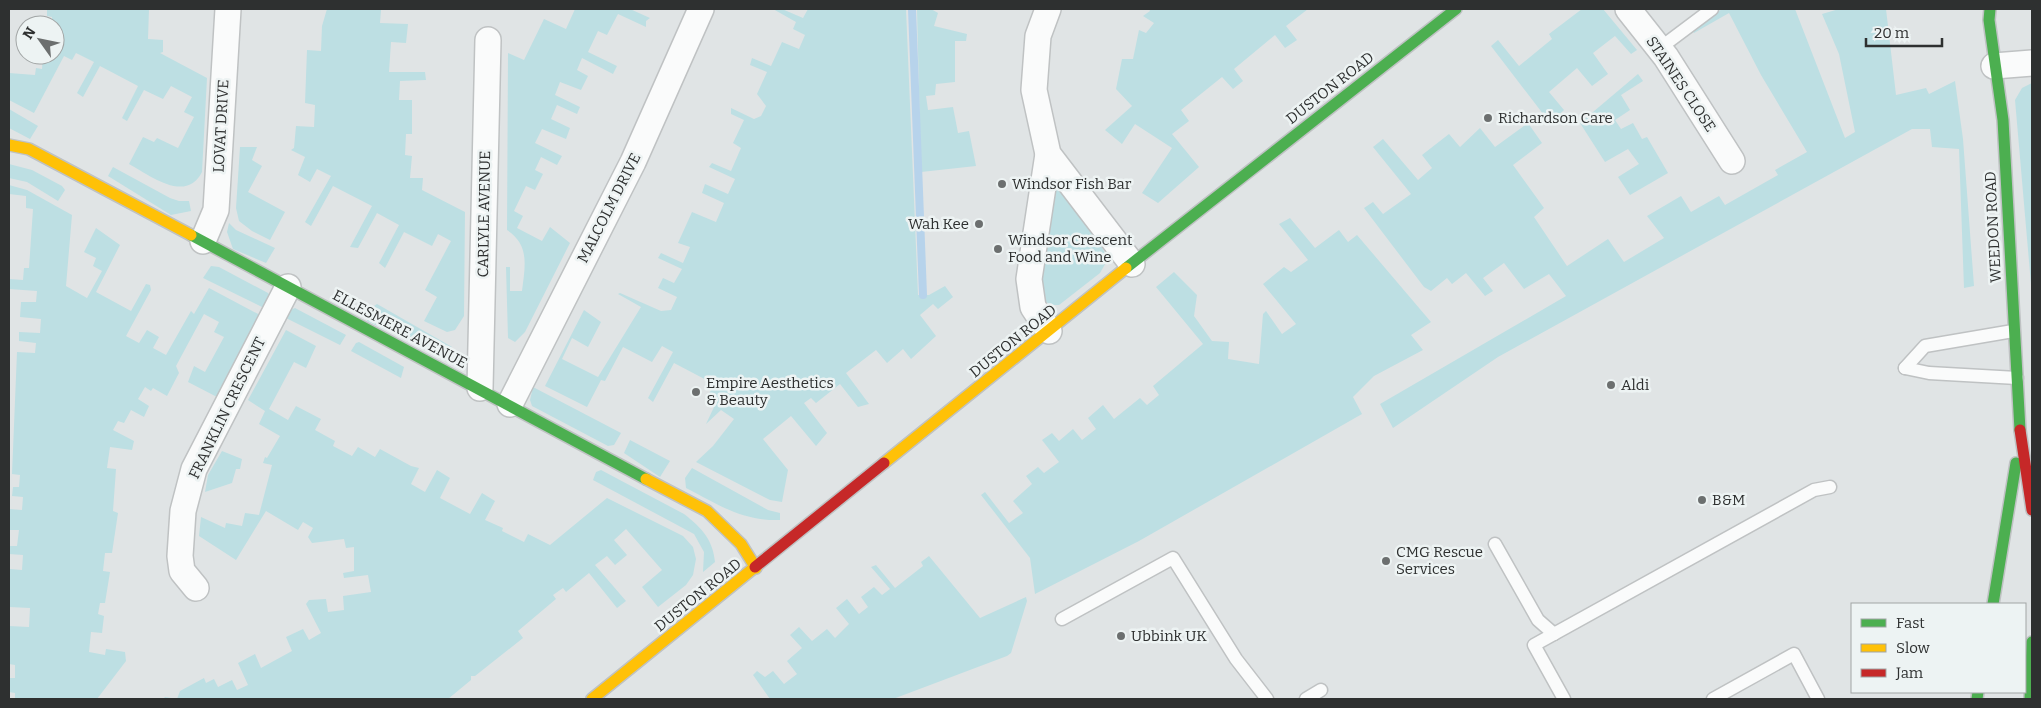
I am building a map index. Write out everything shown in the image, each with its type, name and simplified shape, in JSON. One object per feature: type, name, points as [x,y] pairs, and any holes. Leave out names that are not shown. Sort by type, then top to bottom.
[{"type":"street","name":"LOVAT DRIVE","points":[[203,241],[216,210],[228,9]]},
{"type":"street","name":"MALCOLM DRIVE","points":[[510,404],[633,162],[700,9]]},
{"type":"street","points":[[1048,9],[1038,36],[1034,90],[1048,154],[1029,279],[1033,307],[1049,331]]},
{"type":"street","name":"DUSTON ROAD","points":[[592,699],[1132,264],[1456,9]]},
{"type":"street","name":"STAINES CLOSE","points":[[1628,9],[1660,48],[1732,161]]},
{"type":"street","name":"WEEDON ROAD","points":[[1984,9],[1989,14],[2002,120],[2020,433],[2032,510]]},
{"type":"street","name":"CARLYLE AVENUE","points":[[480,388],[488,40]]},
{"type":"street","points":[[1994,66],[2032,63]]},
{"type":"street","name":"ELLESMERE AVENUE","points":[[9,145],[29,148],[708,511],[741,544],[756,568]]},
{"type":"street","points":[[1048,154],[1132,264]]},
{"type":"street","name":"FRANKLIN CRESCENT","points":[[196,588],[182,571],[180,556],[183,511],[194,470],[288,287]]},
{"type":"street","name":"WEEDON ROAD","points":[[1993,603],[2008,529],[2020,433]]},
{"type":"street","points":[[2030,699],[2032,642]]},
{"type":"lane","points":[[1660,48],[1712,9]]},
{"type":"lane","points":[[2013,331],[1925,346],[1904,368],[1929,373],[2017,378]]},
{"type":"lane","points":[[1564,699],[1534,645],[1814,490],[1830,487]]},
{"type":"lane","points":[[1495,544],[1538,620],[1554,634]]},
{"type":"lane","points":[[1062,619],[1173,558],[1236,659],[1267,699]]},
{"type":"lane","points":[[1713,699],[1794,654],[1818,699]]},
{"type":"lane","points":[[1306,699],[1321,690]]},
{"type":"shaded area","points":[[47,9],[149,9],[148,39],[163,40],[163,52],[160,53],[207,78],[202,172],[195,181],[187,186],[167,184],[129,164],[143,137],[154,142],[157,138],[178,148],[194,117],[184,112],[192,97],[171,86],[163,99],[144,90],[127,121],[122,118],[138,86],[100,66],[83,97],[77,93],[94,62],[76,53],[72,60],[65,56],[65,15],[47,15]]},
{"type":"shaded area","points":[[327,9],[409,9],[381,10],[380,23],[408,24],[406,43],[391,42],[389,72],[425,72],[426,80],[400,81],[399,100],[412,100],[412,134],[406,134],[405,155],[412,156],[410,178],[423,178],[422,190],[465,212],[464,316],[455,330],[447,332],[424,321],[437,297],[425,290],[451,241],[438,234],[432,246],[404,232],[385,268],[379,263],[399,225],[377,213],[358,248],[350,247],[372,206],[333,186],[311,226],[305,222],[331,176],[317,169],[310,182],[298,175],[305,157],[291,150],[294,148],[296,126],[314,127],[315,105],[305,103],[307,50],[321,51],[322,26]]},
{"type":"shaded area","points":[[575,9],[630,9],[650,18],[646,21],[646,27],[618,14],[607,35],[598,31],[588,52],[617,66],[613,74],[582,58],[577,70],[588,76],[581,90],[560,82],[555,95],[580,107],[577,114],[557,105],[551,119],[570,128],[566,139],[542,129],[535,143],[562,156],[557,165],[541,157],[535,170],[543,174],[535,190],[526,186],[514,211],[523,216],[517,228],[542,241],[550,227],[570,243],[525,332],[515,342],[508,338],[506,267],[510,267],[510,291],[522,291],[525,265],[523,249],[507,230],[508,53],[524,60],[544,19],[566,29]]},
{"type":"shaded area","points":[[773,9],[782,9],[803,18],[808,9],[906,9],[918,295],[929,295],[945,286],[953,297],[938,309],[933,304],[920,315],[936,336],[911,359],[903,349],[887,363],[876,350],[846,373],[869,404],[858,407],[840,384],[816,403],[811,398],[804,403],[827,433],[816,446],[791,416],[763,439],[788,470],[782,502],[770,500],[696,462],[713,446],[734,419],[721,410],[706,424],[715,405],[706,400],[714,384],[674,363],[653,402],[648,398],[673,352],[662,346],[652,362],[623,347],[605,381],[601,380],[587,407],[545,386],[584,310],[601,322],[588,347],[572,338],[562,359],[598,377],[641,307],[618,294],[620,293],[661,311],[671,310],[677,297],[658,288],[663,278],[674,283],[682,269],[658,258],[661,253],[683,263],[690,247],[678,243],[692,212],[716,222],[724,203],[702,193],[705,184],[728,194],[735,179],[709,167],[712,163],[731,171],[741,148],[733,143],[744,120],[731,114],[731,108],[754,119],[761,116],[766,106],[757,94],[767,72],[750,65],[752,58],[771,66],[782,42],[799,49],[805,35],[793,29],[796,22]]},
{"type":"shaded area","points":[[917,9],[931,9],[938,13],[934,26],[967,34],[966,41],[955,41],[955,82],[936,84],[935,95],[926,96],[928,110],[953,107],[958,133],[969,131],[976,166],[921,172]]},
{"type":"shaded area","points":[[1149,9],[1308,9],[1286,26],[1297,40],[1285,48],[1275,35],[1234,69],[1243,81],[1233,89],[1222,77],[1181,110],[1189,121],[1172,134],[1199,167],[1158,203],[1142,193],[1172,148],[1135,124],[1122,144],[1105,130],[1132,106],[1116,89],[1122,59],[1133,59],[1139,30],[1146,33],[1154,23],[1143,16],[1150,11]]},
{"type":"shaded area","points":[[1582,9],[1603,9],[1637,50],[1631,54],[1615,36],[1593,53],[1608,74],[1592,86],[1577,68],[1549,92],[1564,110],[1550,123],[1491,46],[1498,40],[1519,66],[1552,39],[1549,34]]},
{"type":"shaded area","points":[[1722,9],[1795,9],[1845,138],[1855,132],[1839,54],[1822,14],[1839,9],[1886,9],[1896,95],[1926,88],[1929,94],[1955,81],[1963,139],[1974,286],[1964,288],[1959,149],[1932,147],[1930,129],[1912,129],[1498,357],[1393,428],[1380,404],[1566,296],[1549,274],[1524,289],[1504,263],[1483,278],[1493,291],[1485,296],[1466,273],[1452,284],[1447,278],[1431,291],[1424,287],[1364,208],[1373,202],[1383,214],[1411,194],[1373,147],[1383,139],[1418,180],[1432,168],[1422,155],[1449,134],[1460,147],[1480,128],[1495,147],[1528,123],[1542,143],[1513,165],[1544,208],[1534,217],[1567,266],[1608,239],[1624,262],[1664,238],[1647,216],[1681,196],[1691,212],[1719,196],[1725,205],[1778,175],[1775,170],[1807,152],[1761,75],[1729,13],[1694,33],[1692,30]]},
{"type":"shaded area","points":[[42,65],[59,65],[34,113],[9,100],[9,73],[35,75],[36,68],[42,69]]},
{"type":"shaded area","points":[[1638,74],[1643,81],[1621,95],[1630,110],[1615,120],[1621,129],[1633,123],[1642,139],[1647,137],[1668,173],[1630,195],[1618,177],[1639,164],[1628,149],[1605,162],[1580,123]]},
{"type":"shaded area","points":[[2032,83],[2032,296],[2015,100],[2022,88]]},
{"type":"shaded area","points":[[9,109],[38,126],[30,139],[9,128]]},
{"type":"shaded area","points":[[240,147],[257,147],[252,160],[262,166],[248,192],[285,212],[270,240],[252,231],[239,221],[236,208]]},
{"type":"shaded area","points":[[9,164],[32,170],[62,186],[65,190],[58,201],[27,182],[9,178]]},
{"type":"shaded area","points":[[113,167],[170,198],[179,201],[189,201],[191,211],[171,215],[108,176]]},
{"type":"shaded area","points":[[1057,184],[1094,232],[1108,259],[1100,273],[1059,305],[1050,305],[1044,300],[1037,276],[1050,187]]},
{"type":"shaded area","points":[[9,185],[27,190],[72,215],[66,286],[87,298],[102,271],[93,266],[96,258],[84,252],[96,228],[120,245],[96,292],[131,311],[146,284],[150,285],[151,290],[126,336],[139,343],[147,330],[159,337],[153,348],[166,355],[191,311],[194,314],[209,288],[260,315],[217,397],[188,382],[194,366],[205,372],[224,337],[214,332],[219,322],[204,314],[176,366],[179,373],[167,396],[153,388],[151,391],[145,387],[138,399],[149,406],[144,417],[131,410],[124,423],[118,421],[113,430],[134,441],[132,450],[110,447],[107,468],[116,469],[113,511],[118,513],[112,553],[105,553],[103,571],[110,572],[105,603],[100,603],[98,614],[104,616],[102,633],[91,632],[89,652],[105,655],[106,649],[125,652],[126,661],[97,699],[15,699],[15,693],[9,692],[9,678],[15,678],[15,665],[9,664],[9,626],[29,627],[30,608],[9,607],[10,569],[22,570],[23,555],[9,554],[10,546],[17,546],[19,530],[9,530],[9,509],[22,510],[23,497],[12,496],[13,487],[19,487],[20,475],[12,474],[17,352],[35,353],[36,343],[19,341],[19,332],[40,333],[41,319],[20,317],[21,302],[36,302],[37,291],[9,289],[9,279],[23,280],[24,268],[29,268],[33,209],[26,208],[26,196],[9,194]]},
{"type":"shaded area","points":[[1290,218],[1315,248],[1339,230],[1348,242],[1357,235],[1431,322],[1411,335],[1423,350],[1374,376],[1353,397],[1362,414],[1139,541],[1035,594],[1030,558],[981,495],[985,492],[1009,523],[1023,513],[1013,501],[1032,484],[1026,476],[1038,467],[1044,473],[1059,462],[1042,440],[1052,433],[1059,441],[1073,429],[1082,440],[1096,429],[1088,418],[1103,405],[1114,419],[1140,398],[1147,405],[1159,395],[1153,386],[1203,344],[1156,287],[1174,272],[1197,295],[1194,316],[1212,341],[1229,342],[1228,359],[1259,364],[1263,314],[1266,311],[1282,334],[1296,324],[1263,284],[1284,267],[1291,272],[1308,260],[1279,224]]},
{"type":"shaded area","points":[[229,223],[236,230],[275,248],[266,263],[233,249],[227,232]]},
{"type":"shaded area","points":[[211,266],[219,267],[268,293],[272,298],[266,309],[203,278]]},
{"type":"shaded area","points":[[377,304],[452,347],[449,352],[437,354],[367,321],[374,306]]},
{"type":"shaded area","points":[[295,308],[346,335],[340,345],[284,317],[288,311]]},
{"type":"shaded area","points":[[286,330],[316,346],[306,368],[294,362],[269,409],[288,420],[296,406],[321,419],[315,430],[335,441],[333,446],[352,456],[358,447],[375,457],[380,449],[411,466],[419,468],[411,484],[425,492],[437,470],[450,478],[440,498],[470,514],[482,493],[495,501],[485,520],[503,528],[502,531],[524,542],[528,534],[550,545],[607,498],[683,536],[693,547],[696,559],[693,575],[686,585],[658,607],[642,587],[662,570],[626,529],[614,540],[627,555],[615,565],[607,556],[595,565],[626,601],[617,608],[589,573],[566,592],[563,588],[553,595],[556,599],[518,631],[523,638],[475,676],[471,676],[471,680],[448,699],[177,699],[180,691],[204,678],[206,683],[214,679],[218,687],[232,680],[237,690],[248,685],[238,663],[255,654],[261,668],[292,651],[286,637],[303,629],[309,640],[321,633],[306,604],[309,600],[326,599],[328,612],[344,610],[343,596],[371,592],[368,575],[344,578],[343,573],[354,571],[354,547],[346,548],[344,539],[312,543],[308,537],[313,528],[303,522],[298,530],[266,511],[236,560],[199,536],[201,517],[225,528],[226,523],[242,526],[245,513],[259,515],[272,465],[263,463],[265,457],[267,458],[280,436],[259,424],[265,411],[248,400]]},
{"type":"shaded area","points":[[359,342],[404,367],[401,378],[351,351],[356,343]]},
{"type":"shaded area","points":[[533,387],[621,433],[614,445],[608,446],[532,406],[530,400]]},
{"type":"shaded area","points":[[630,440],[670,461],[660,477],[624,453]]},
{"type":"shaded area","points":[[222,451],[242,459],[240,469],[236,469],[232,483],[205,492],[208,475]]},
{"type":"shaded area","points":[[692,468],[768,510],[780,513],[780,520],[766,520],[742,515],[686,488],[685,478]]},
{"type":"shaded area","points":[[601,470],[684,514],[706,535],[712,547],[715,562],[703,572],[704,552],[694,534],[593,480],[596,472]]},
{"type":"shaded area","points":[[929,556],[980,618],[1026,597],[1027,601],[1011,653],[893,699],[770,699],[753,675],[757,671],[765,677],[773,671],[784,684],[797,674],[787,661],[802,648],[790,635],[799,627],[812,641],[827,629],[835,638],[849,624],[836,608],[847,599],[859,614],[868,607],[861,597],[874,587],[882,595],[890,589],[871,567],[876,565],[895,588],[923,566],[921,562]]},
{"type":"waterway","points":[[912,9],[923,295]]},
{"type":"traffic: fast","points":[[1126,268],[1456,9]]},
{"type":"traffic: fast","points":[[1990,9],[1989,20],[2003,120],[2020,430]]},
{"type":"traffic: fast","points":[[191,235],[646,479]]},
{"type":"traffic: fast","points":[[1993,603],[2016,463]]},
{"type":"traffic: fast","points":[[2030,699],[2032,642]]},
{"type":"traffic: fast","points":[[1977,699],[1978,693]]},
{"type":"traffic: slow","points":[[9,145],[29,149],[191,235]]},
{"type":"traffic: slow","points":[[884,463],[1126,268]]},
{"type":"traffic: slow","points":[[646,479],[707,511],[741,544],[756,568]]},
{"type":"traffic: slow","points":[[592,699],[755,567]]},
{"type":"traffic: jam","points":[[2020,430],[2032,510]]},
{"type":"traffic: jam","points":[[755,567],[884,463]]},
{"type":"place","name":"Richardson Care","points":[[1488,118]]},
{"type":"place","name":"Windsor Fish Bar","points":[[1002,184]]},
{"type":"place","name":"Wah Kee","points":[[979,224]]},
{"type":"place","name":"Windsor Crescent Food and Wine","points":[[998,249]]},
{"type":"place","name":"Aldi","points":[[1611,385]]},
{"type":"place","name":"Empire Aesthetics & Beauty","points":[[696,392]]},
{"type":"place","name":"B&M","points":[[1702,500]]},
{"type":"place","name":"CMG Rescue Services","points":[[1386,561]]},
{"type":"place","name":"Ubbink UK","points":[[1121,636]]}]
